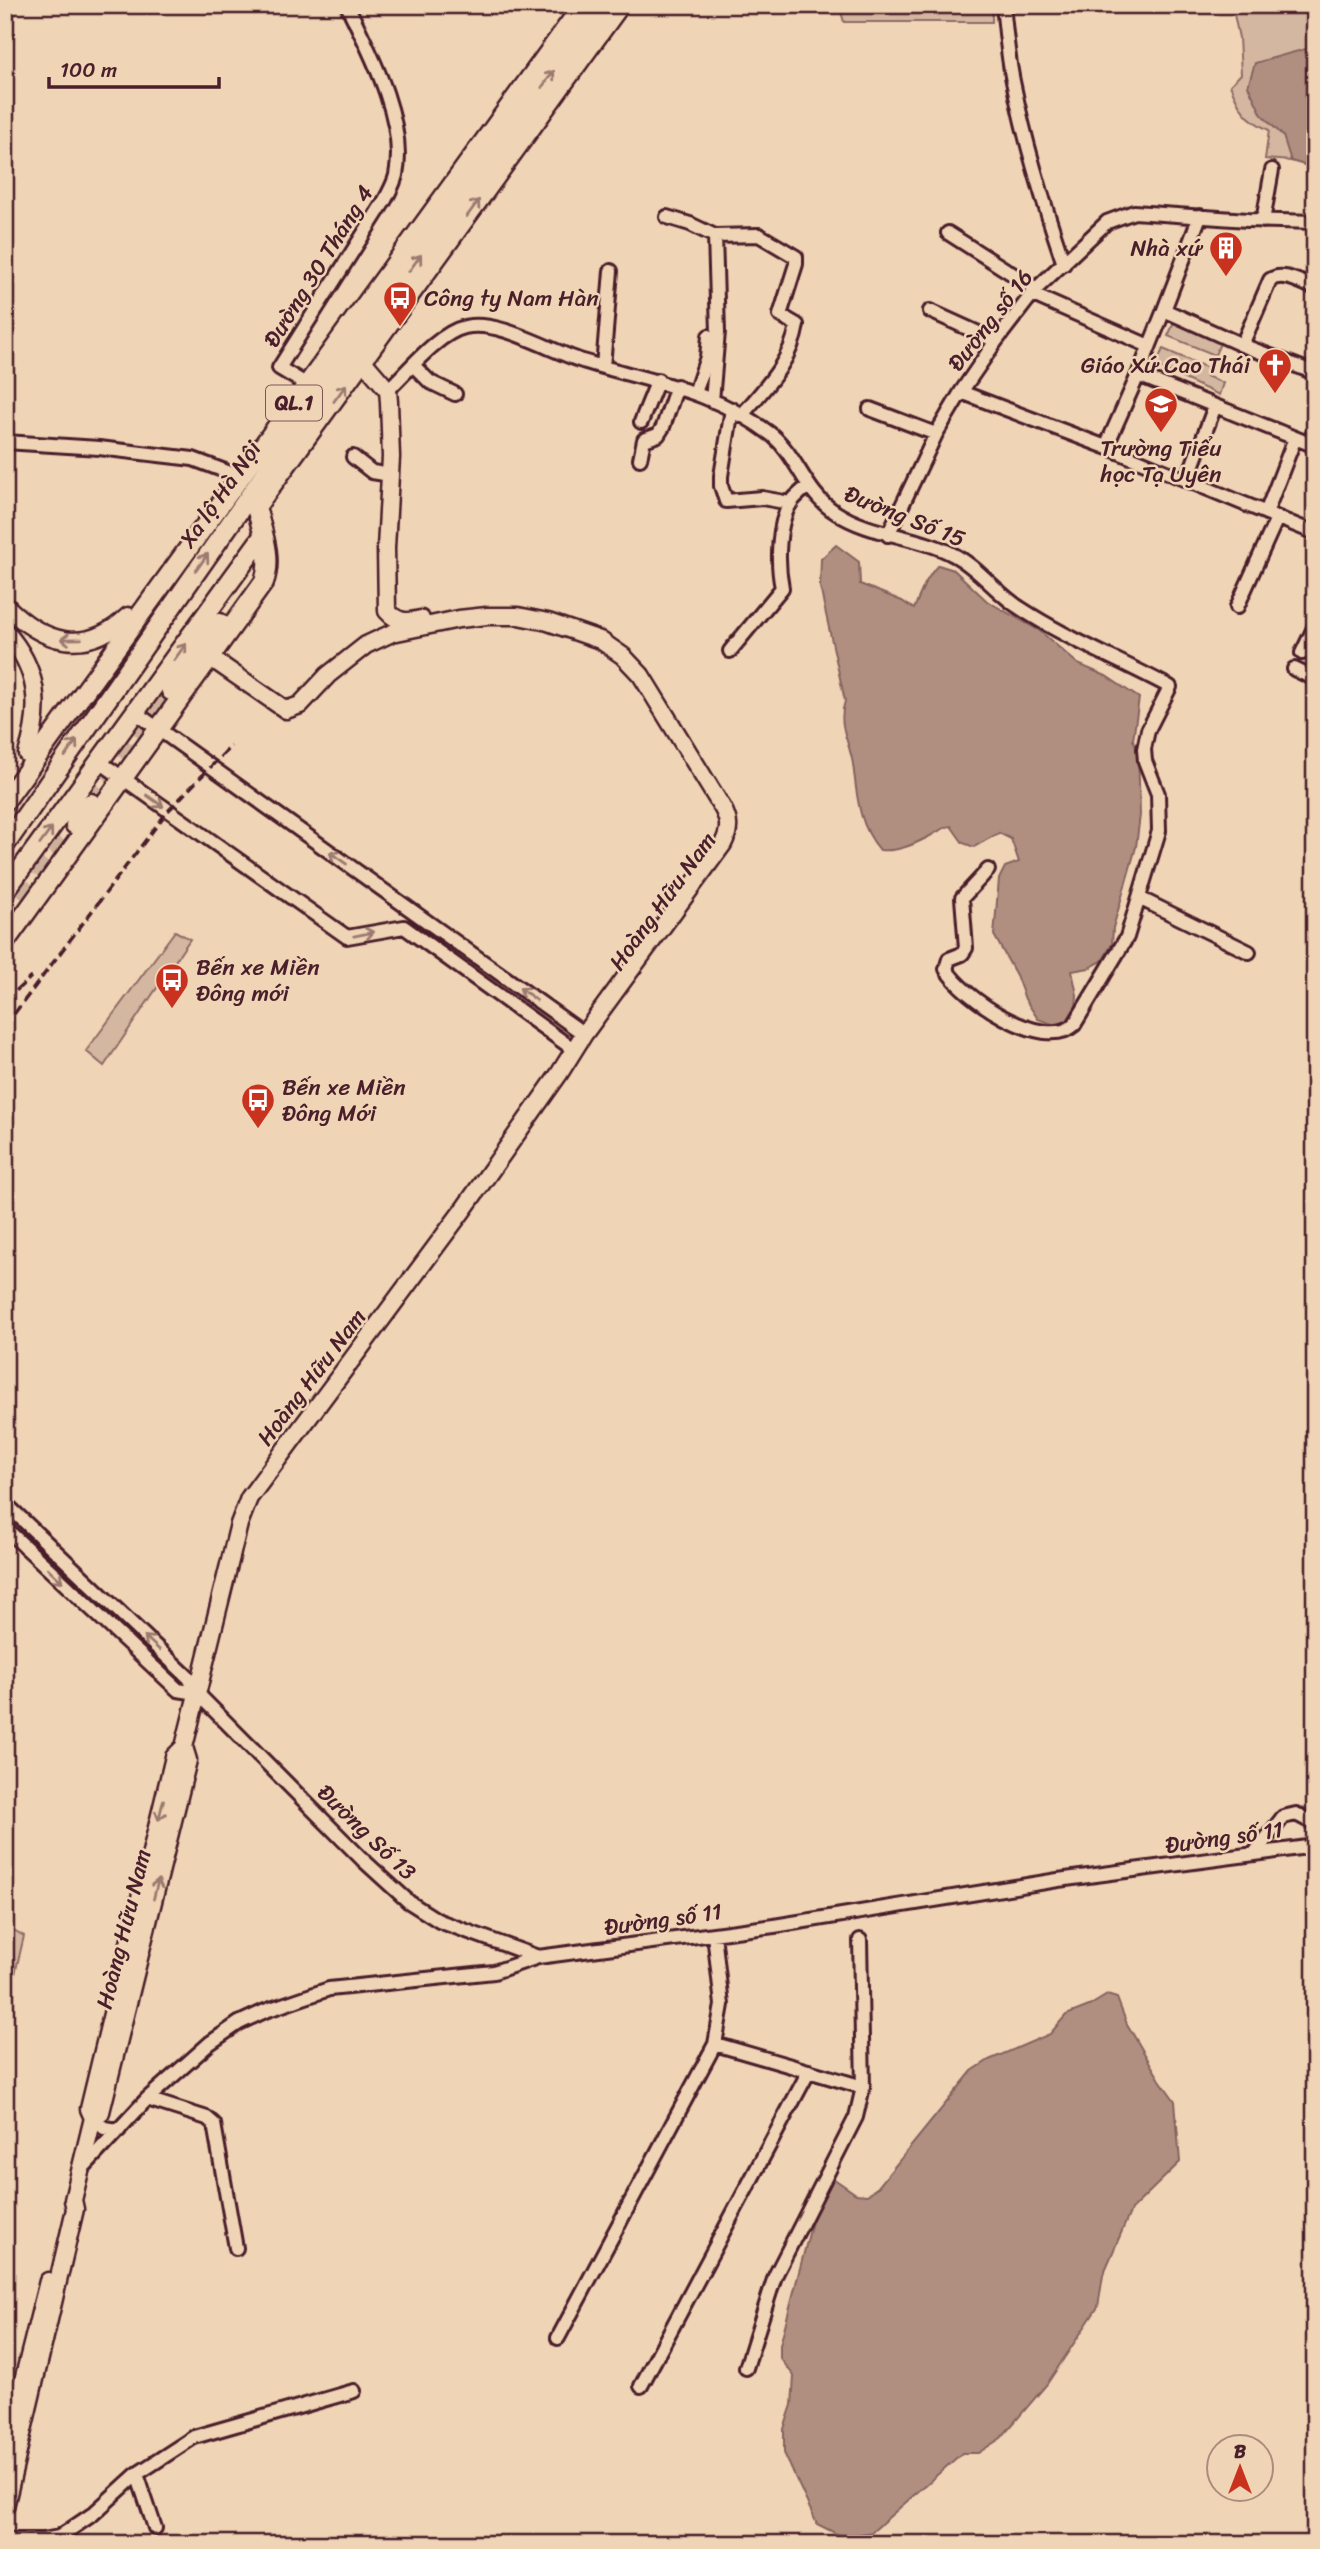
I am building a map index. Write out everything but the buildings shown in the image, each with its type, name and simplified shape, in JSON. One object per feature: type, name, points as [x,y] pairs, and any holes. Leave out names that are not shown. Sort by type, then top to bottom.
[{"type":"highway","name":"Xa lộ Hà Nội","points":[[303,383],[571,5]]},
{"type":"highway","name":"Xa lộ Hà Nội","points":[[5,784],[78,693],[583,5]]},
{"type":"highway","name":"Xa lộ Hà Nội","points":[[397,301],[602,5]]},
{"type":"highway","name":"Xa lộ Hà Nội","points":[[5,845],[386,316],[620,5]]},
{"type":"highway","name":"Xa lộ Hà Nội","points":[[5,801],[128,616],[236,475]]},
{"type":"highway","name":"Xa lộ Hà Nội","points":[[5,942],[264,582],[268,557],[251,502]]},
{"type":"highway","points":[[5,891],[263,536]]},
{"type":"highway","points":[[171,691],[268,557]]},
{"type":"highway","points":[[75,825],[91,803]]},
{"type":"main road","points":[[357,356],[388,390]]},
{"type":"main road","name":"Hoàng Hữu Nam","points":[[388,390],[391,475],[386,548],[387,611],[396,621],[409,622],[457,610],[518,608],[578,622],[604,634],[629,651],[665,692],[735,814],[737,827],[730,848],[580,1055],[559,1074]]},
{"type":"main road","points":[[8,620],[40,634],[71,641],[102,634],[128,616]]},
{"type":"main road","name":"Hoàng Hữu Nam","points":[[5,2507],[75,2209],[73,2200],[93,2118],[89,2109],[174,1757],[184,1747],[239,1524],[249,1498],[352,1361],[559,1074],[573,1049],[723,844],[729,827],[727,816],[641,675],[623,656],[600,640],[548,622],[518,616],[459,619],[392,633],[366,645],[328,675],[300,705],[286,710],[211,658]]},
{"type":"main road","points":[[8,620],[35,689],[37,715],[27,754]]},
{"type":"main road","name":"Hoàng Hữu Nam","points":[[5,2452],[65,2207],[73,2200]]},
{"type":"street","name":"Đường 30 Tháng 4","points":[[303,383],[279,368],[385,200],[396,175],[397,145],[394,123],[383,86],[347,5]]},
{"type":"street","points":[[1003,5],[1013,83],[1024,133],[1039,191],[1063,264]]},
{"type":"street","points":[[1263,221],[1272,170]]},
{"type":"street","name":"Đường số 16","points":[[888,534],[936,434],[996,341],[1034,291],[1107,222],[1123,214],[1159,212],[1263,221],[1315,222]]},
{"type":"street","points":[[1107,447],[1200,216]]},
{"type":"street","points":[[667,217],[715,236],[759,235],[793,254],[796,264],[780,315],[797,326],[786,359],[770,383],[737,413],[721,476],[726,501],[762,498],[790,503]]},
{"type":"street","points":[[948,233],[1034,291],[1149,346]]},
{"type":"street","points":[[712,401],[718,332],[715,236]]},
{"type":"street","points":[[603,367],[611,271]]},
{"type":"street","points":[[1242,345],[1269,280],[1284,276],[1315,288]]},
{"type":"street","points":[[1164,310],[1242,345],[1315,373]]},
{"type":"street","points":[[930,312],[996,341]]},
{"type":"street","name":"Đường Số 15","points":[[388,390],[440,340],[464,327],[474,326],[499,329],[585,362],[677,386],[737,413],[773,437],[786,449],[808,486],[824,505],[835,513],[852,522],[956,556],[1004,597],[1048,626],[1170,687],[1145,739],[1145,761],[1158,793],[1159,831],[1127,937],[1074,1025],[1061,1033],[1049,1033],[1003,1017],[967,993],[950,975],[947,963],[949,959],[962,954],[966,948],[962,898],[988,870]]},
{"type":"street","points":[[695,393],[707,357],[709,335]]},
{"type":"street","points":[[414,366],[430,382],[455,394]]},
{"type":"street","points":[[1138,375],[1312,445],[1315,429]]},
{"type":"street","points":[[641,422],[658,380]]},
{"type":"street","points":[[640,460],[644,440],[658,435],[663,427],[677,386]]},
{"type":"street","points":[[961,392],[1107,447],[1315,533]]},
{"type":"street","points":[[1187,480],[1215,406]]},
{"type":"street","points":[[870,410],[936,434]]},
{"type":"street","points":[[1237,607],[1271,515],[1295,438]]},
{"type":"street","points":[[5,443],[99,448],[193,458],[236,475]]},
{"type":"street","points":[[353,457],[372,472],[391,475]]},
{"type":"street","points":[[730,651],[782,588],[778,558],[781,536],[790,503],[808,486]]},
{"type":"street","points":[[1302,653],[1315,626]]},
{"type":"street","points":[[1294,669],[1315,679]]},
{"type":"street","points":[[136,713],[584,1034]]},
{"type":"street","points":[[100,762],[348,937],[404,927],[573,1049]]},
{"type":"street","points":[[1139,898],[1249,952]]},
{"type":"street","name":"Đường Số 13","points":[[5,1503],[189,1678],[197,1693],[363,1860],[409,1902],[439,1921],[538,1957]]},
{"type":"street","name":"Đường Số 13","points":[[5,1528],[178,1690],[197,1693]]},
{"type":"street","points":[[1254,1854],[1283,1817],[1296,1814],[1315,1824]]},
{"type":"street","name":"Đường số 11","points":[[80,2171],[177,2070],[239,2023],[329,1989],[494,1972],[538,1957],[714,1934],[1058,1880],[1315,1846]]},
{"type":"street","points":[[558,2338],[715,2044],[722,2006],[714,1934]]},
{"type":"street","points":[[746,2368],[775,2276],[856,2117],[863,2087],[860,1940]]},
{"type":"street","points":[[715,2044],[863,2087]]},
{"type":"street","points":[[641,2386],[809,2071]]},
{"type":"street","points":[[147,2099],[207,2118],[214,2124],[236,2248]]},
{"type":"street","points":[[93,2118],[104,2129],[119,2130]]},
{"type":"street","points":[[5,2540],[56,2541],[93,2514],[137,2474],[194,2437],[354,2391]]},
{"type":"street","points":[[137,2474],[155,2528]]},
{"type":"shaded area","points":[[839,5],[992,5],[992,22],[844,22]]},
{"type":"shaded area","points":[[1232,5],[1315,5],[1315,168],[1291,161],[1265,159],[1269,130],[1254,122],[1244,112],[1230,85],[1241,74],[1239,38]]},
{"type":"shaded area","points":[[1309,48],[1315,52],[1315,168],[1291,161],[1283,136],[1262,115],[1248,86],[1255,63]]},
{"type":"shaded area","points":[[1176,318],[1231,341],[1228,346],[1220,343],[1215,355],[1168,336]]},
{"type":"shaded area","points":[[1163,349],[1208,368],[1206,376],[1223,383],[1219,395],[1158,367],[1157,362]]},
{"type":"shaded area","points":[[836,545],[859,562],[860,584],[902,601],[914,609],[938,565],[954,570],[987,601],[1040,631],[1078,664],[1106,676],[1139,698],[1133,740],[1138,750],[1140,815],[1136,847],[1113,928],[1112,944],[1102,961],[1089,968],[1072,971],[1077,995],[1076,1007],[1068,1021],[1055,1025],[1038,1019],[1025,999],[1016,975],[994,935],[999,879],[1005,867],[1019,862],[1011,839],[999,833],[974,847],[963,843],[951,826],[906,847],[880,850],[867,830],[860,809],[843,725],[845,701],[820,587],[821,559]]},
{"type":"shaded area","points":[[175,931],[190,939],[104,1066],[86,1051]]},
{"type":"shaded area","points":[[5,1925],[24,1936],[5,2016]]},
{"type":"shaded area","points":[[1107,1995],[1117,1998],[1127,2024],[1175,2101],[1180,2162],[1131,2210],[1103,2275],[1098,2307],[1047,2384],[1001,2438],[978,2453],[962,2453],[872,2532],[839,2535],[817,2524],[784,2453],[784,2429],[792,2405],[794,2376],[780,2358],[780,2345],[820,2191],[827,2174],[856,2194],[867,2195],[878,2187],[972,2071],[989,2060],[1050,2034],[1066,2015]]},
{"type":"tunnel","points":[[91,803],[171,691]]},
{"type":"tunnel","points":[[5,920],[75,825]]},
{"type":"railway","points":[[5,1026],[167,812],[231,746]]},
{"type":"railway","points":[[5,1001],[31,977]]},
{"type":"place","name":"Nhà xứ","points":[[1226,278]]},
{"type":"place","name":"Công ty Nam Hàn","points":[[400,328]]},
{"type":"place","name":"Giáo Xứ Cao Thái","points":[[1275,395]]},
{"type":"place","name":"Trường Tiểu học Tạ Uyên","points":[[1161,434]]},
{"type":"place","name":"Bến xe Miền Đông mới","points":[[172,1010]]},
{"type":"place","name":"Bến xe Miền Đông Mới","points":[[258,1130]]}]
